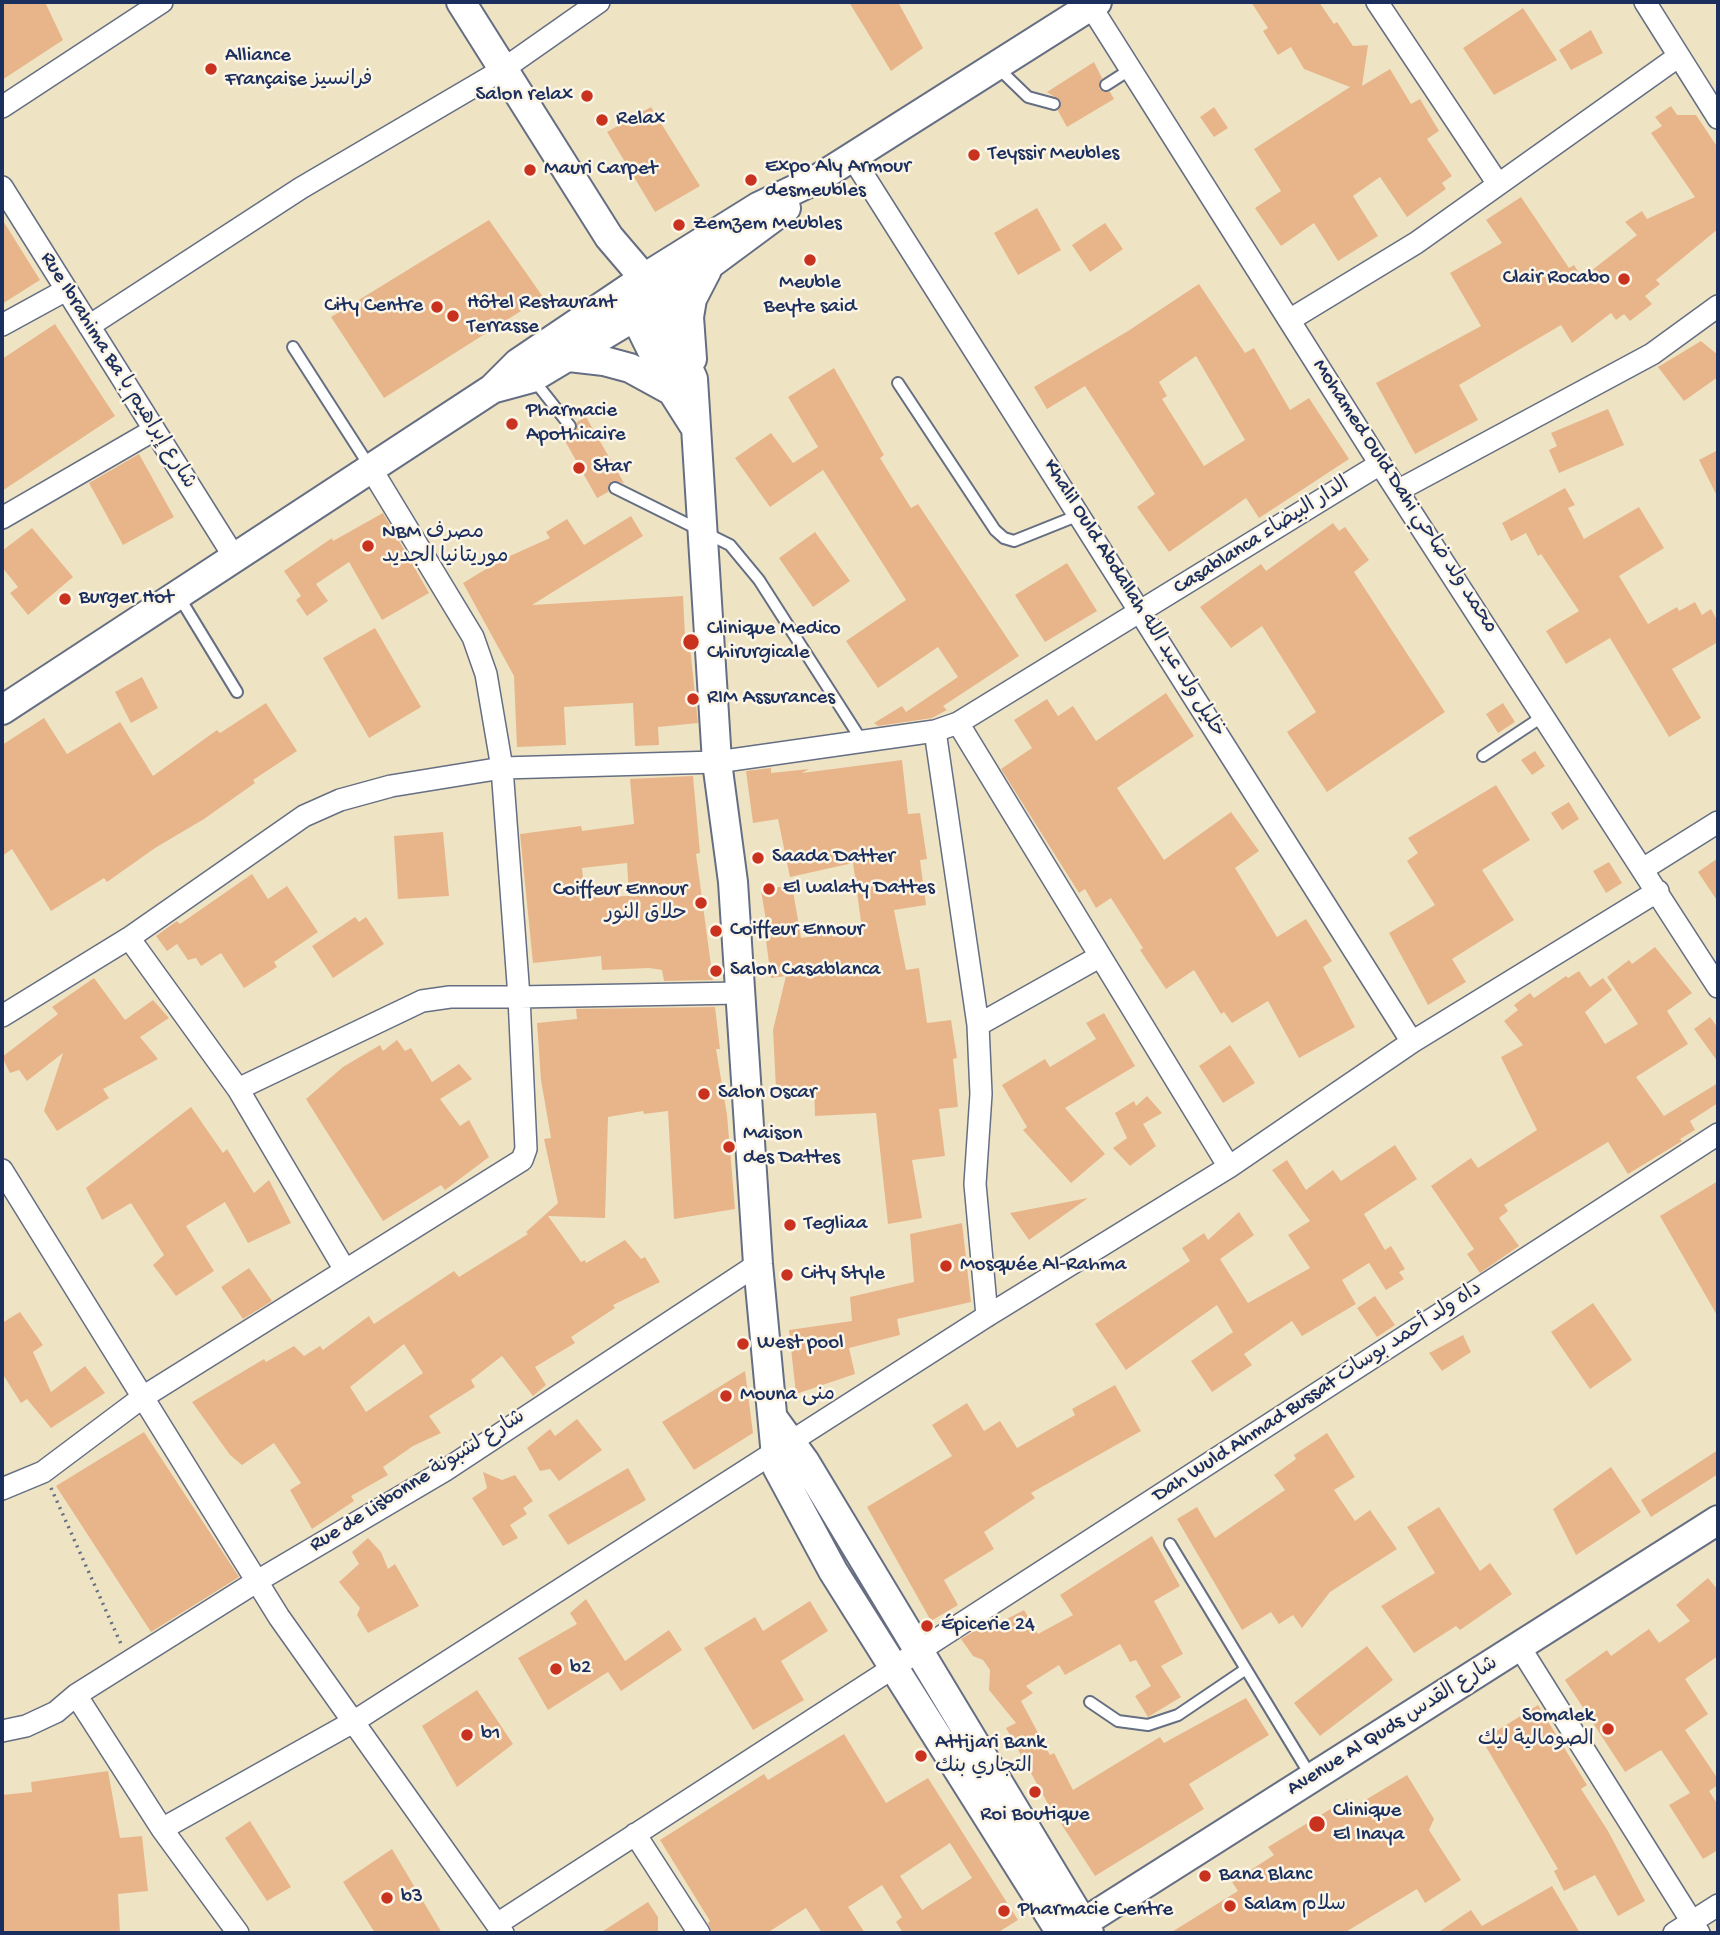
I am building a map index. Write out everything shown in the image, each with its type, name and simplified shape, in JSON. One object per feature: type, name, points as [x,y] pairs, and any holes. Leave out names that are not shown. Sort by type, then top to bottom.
[{"type":"street","points":[[2,107],[162,2]]},
{"type":"street","points":[[461,2],[609,237],[682,385],[695,427],[717,762],[733,882],[758,1264],[768,1396],[773,1418],[783,1448],[917,1651],[1075,1931]]},
{"type":"street","points":[[89,326],[301,188],[502,70],[599,2]]},
{"type":"street","points":[[1377,2],[1498,184]]},
{"type":"street","points":[[1645,2],[1718,118]]},
{"type":"street","points":[[492,389],[532,378],[569,357],[640,297],[758,207],[819,178],[1092,3]]},
{"type":"street","name":"Mohamed Ould Dahi محمد ولد ضاحي","points":[[1092,3],[1380,464],[1545,715],[1718,987]]},
{"type":"street","points":[[1291,319],[1369,274],[1679,56]]},
{"type":"street","name":"Khalil Ould Abdallah خليل ولد عبد الله","points":[[852,157],[1412,1042]]},
{"type":"street","points":[[2,710],[178,595],[233,555],[492,389],[518,363],[640,297],[709,267],[774,218],[819,178]]},
{"type":"street","name":"Rue Ibrahima Ba شارع إبراهيم با","points":[[2,187],[233,555]]},
{"type":"street","points":[[682,385],[692,299],[709,267]]},
{"type":"street","points":[[2,325],[66,290]]},
{"type":"street","points":[[1399,490],[1652,354],[1718,306]]},
{"type":"street","points":[[569,357],[604,360],[682,385]]},
{"type":"street","points":[[2,518],[154,430]]},
{"type":"street","name":"Casablanca الدار البيضاء","points":[[2,1016],[129,938],[316,811],[340,800],[391,786],[502,768],[717,762],[935,731],[958,723],[1380,464]]},
{"type":"street","points":[[2,1489],[43,1472],[143,1397],[522,1160],[526,1149],[519,997],[502,768],[486,674],[473,637],[370,467]]},
{"type":"street","points":[[958,723],[1229,1167]]},
{"type":"street","points":[[935,731],[978,1025],[981,1094],[975,1184],[987,1315]]},
{"type":"street","points":[[1643,869],[1718,822]]},
{"type":"street","points":[[162,1829],[353,1722],[987,1315],[1229,1167],[1412,1042],[1658,891]]},
{"type":"street","points":[[129,938],[238,1088],[345,1270]]},
{"type":"street","points":[[978,1025],[1099,957]]},
{"type":"street","points":[[238,1088],[422,1001],[450,997],[739,993]]},
{"type":"street","name":"Dah Wuld Ahmad Bussat داه ولد أحمد بوسات","points":[[500,1929],[635,1833],[1718,1134]]},
{"type":"street","points":[[2,1170],[279,1616],[500,1929]]},
{"type":"street","name":"Rue de Lisbonne شارع لشبونة","points":[[2,1731],[26,1726],[56,1712],[76,1695],[259,1580],[444,1471],[758,1264]]},
{"type":"street","points":[[783,1448],[782,1480],[803,1520],[893,1666],[1075,1931]]},
{"type":"street","name":"Avenue Al Quds شارع القدس","points":[[1075,1931],[1718,1520]]},
{"type":"street","points":[[1519,1646],[1689,1929],[1718,1905]]},
{"type":"street","points":[[76,1695],[162,1829],[239,1933]]},
{"type":"street","points":[[635,1833],[699,1933]]},
{"type":"lane","points":[[996,66],[1028,97],[1054,104]]},
{"type":"lane","points":[[1106,85],[1131,69]]},
{"type":"lane","points":[[293,347],[370,467]]},
{"type":"lane","points":[[532,378],[570,426]]},
{"type":"lane","points":[[898,383],[995,530],[1004,538],[1014,541],[1079,515]]},
{"type":"lane","points":[[615,488],[703,529],[730,545],[759,580],[862,741]]},
{"type":"lane","points":[[178,595],[237,692]]},
{"type":"lane","points":[[1483,756],[1545,715]]},
{"type":"lane","points":[[1170,1544],[1312,1778]]},
{"type":"lane","points":[[1090,1702],[1118,1721],[1148,1725],[1178,1715],[1246,1669]]},
{"type":"path","points":[[43,1472],[129,1662]]},
{"type":"building","points":[[2,2],[45,2],[63,40],[2,80]]},
{"type":"building","points":[[849,2],[898,2],[923,48],[891,71]]},
{"type":"building","points":[[1251,2],[1319,2],[1353,46],[1368,45],[1362,86],[1390,69],[1411,104],[1420,99],[1439,131],[1427,139],[1452,176],[1442,183],[1446,189],[1407,217],[1380,177],[1353,196],[1378,236],[1338,261],[1314,223],[1281,246],[1255,208],[1281,191],[1254,149],[1350,87],[1304,69],[1291,47],[1278,55],[1263,31],[1268,28]]},
{"type":"building","points":[[1523,8],[1557,60],[1494,95],[1463,48]]},
{"type":"building","points":[[1591,30],[1603,53],[1571,70],[1559,50]]},
{"type":"building","points":[[1094,62],[1102,78],[1099,89],[1110,92],[1114,99],[1067,127],[1058,111],[1061,101],[1047,92]]},
{"type":"building","points":[[1671,106],[1677,115],[1696,115],[1718,148],[1718,229],[1656,280],[1660,284],[1645,296],[1652,304],[1630,321],[1624,314],[1616,320],[1611,313],[1572,343],[1561,325],[1459,385],[1478,420],[1415,454],[1376,383],[1481,326],[1450,273],[1502,243],[1486,220],[1521,197],[1569,268],[1574,265],[1582,278],[1637,235],[1625,222],[1642,211],[1647,219],[1695,197],[1651,133],[1662,126],[1655,117]]},
{"type":"building","points":[[651,107],[700,186],[655,212],[607,132]]},
{"type":"building","points":[[1214,107],[1228,128],[1214,137],[1200,117]]},
{"type":"building","points":[[1037,208],[1061,250],[1018,275],[994,233]]},
{"type":"building","points":[[2,219],[40,280],[2,304]]},
{"type":"building","name":"City Centre","points":[[489,220],[543,297],[384,398],[331,317]]},
{"type":"building","points":[[1105,223],[1123,249],[1090,272],[1072,245]]},
{"type":"building","points":[[1199,284],[1245,353],[1254,348],[1290,410],[1309,398],[1349,459],[1259,518],[1246,498],[1169,552],[1137,507],[1155,494],[1085,386],[1047,409],[1034,387],[1128,331]],"holes":[[[1196,356],[1245,440],[1204,466],[1162,399],[1167,396],[1159,382]]]},
{"type":"building","points":[[55,324],[115,416],[2,491],[2,359]]},
{"type":"building","points":[[1701,341],[1718,355],[1718,377],[1684,401],[1658,367]]},
{"type":"building","points":[[834,368],[884,455],[880,458],[911,508],[918,504],[1019,656],[943,706],[947,710],[932,718],[878,726],[874,723],[902,706],[906,712],[958,677],[938,647],[878,688],[846,641],[906,600],[823,470],[770,507],[735,458],[771,433],[793,463],[818,447],[788,397]]},
{"type":"building","points":[[1608,409],[1624,445],[1559,473],[1549,450],[1557,446],[1551,433]]},
{"type":"building","points":[[586,417],[624,483],[611,481],[608,492],[597,498],[560,432],[574,433],[577,422]]},
{"type":"building","points":[[1718,450],[1718,498],[1699,460]]},
{"type":"building","points":[[139,454],[174,517],[123,545],[89,483]]},
{"type":"building","points":[[1565,488],[1575,505],[1568,508],[1584,539],[1639,507],[1664,548],[1619,576],[1648,624],[1677,607],[1679,611],[1695,602],[1702,615],[1711,609],[1718,622],[1718,642],[1672,669],[1701,718],[1669,737],[1610,638],[1566,664],[1546,631],[1579,611],[1541,554],[1538,556],[1526,533],[1511,541],[1502,523]]},
{"type":"building","points":[[383,513],[429,593],[382,620],[349,562],[316,584],[328,601],[307,616],[296,600],[301,596],[284,571],[332,538],[333,541]]},
{"type":"building","points":[[631,516],[643,536],[532,605],[683,596],[685,637],[689,637],[698,723],[658,727],[659,745],[635,746],[633,703],[564,707],[566,745],[517,747],[514,676],[463,583],[501,560],[550,538],[546,532],[567,519],[584,545]]},
{"type":"building","points":[[1333,523],[1339,531],[1345,527],[1369,560],[1354,572],[1445,712],[1327,792],[1287,732],[1316,712],[1262,626],[1231,648],[1200,607],[1261,564],[1266,571]]},
{"type":"building","points":[[32,528],[73,577],[28,615],[10,593],[18,587],[2,567],[2,551]]},
{"type":"building","points":[[815,532],[850,581],[813,607],[779,558]]},
{"type":"building","points":[[1067,563],[1097,611],[1045,642],[1015,595]]},
{"type":"building","points":[[375,628],[421,707],[369,738],[323,658]]},
{"type":"building","points":[[142,677],[158,708],[131,723],[115,692]]},
{"type":"building","points":[[1166,693],[1194,736],[1117,788],[1164,860],[1231,812],[1259,851],[1235,868],[1277,937],[1306,919],[1332,961],[1323,967],[1355,1027],[1299,1058],[1268,1001],[1232,1023],[1224,1012],[1221,1014],[1194,970],[1166,989],[1111,898],[1096,908],[1085,889],[1079,893],[1001,769],[1032,748],[1014,720],[1047,699],[1058,716],[1073,706],[1096,741]]},
{"type":"building","points":[[266,703],[297,751],[253,780],[255,783],[204,819],[155,848],[107,882],[104,878],[51,911],[12,849],[2,856],[2,745],[44,718],[67,754],[120,722],[153,776],[217,730],[220,733]]},
{"type":"building","points":[[1503,703],[1515,722],[1498,733],[1486,714]]},
{"type":"building","points":[[1535,751],[1545,766],[1532,775],[1521,760]]},
{"type":"building","points":[[902,760],[908,814],[920,813],[927,859],[920,860],[926,905],[894,910],[906,970],[919,968],[927,1023],[951,1020],[957,1058],[953,1059],[958,1107],[939,1109],[945,1156],[912,1160],[922,1218],[888,1224],[876,1113],[815,1116],[814,1087],[776,1089],[773,1030],[786,976],[771,978],[765,933],[768,933],[761,890],[792,885],[801,938],[862,929],[853,863],[790,877],[778,819],[753,823],[746,771],[771,768],[771,773],[809,769],[802,773]]},
{"type":"building","points":[[693,776],[700,853],[696,854],[713,980],[664,981],[662,970],[649,968],[602,970],[601,956],[533,963],[520,834],[581,826],[582,831],[634,824],[630,779]],"holes":[[[627,863],[629,896],[585,897],[582,868]]]},
{"type":"building","points":[[1496,785],[1530,840],[1482,870],[1514,920],[1452,959],[1466,982],[1428,1005],[1389,933],[1435,905],[1407,861],[1418,853],[1408,838]]},
{"type":"building","points":[[1569,802],[1579,819],[1562,830],[1551,813]]},
{"type":"building","points":[[443,832],[449,896],[398,899],[394,836]]},
{"type":"building","points":[[1718,858],[1718,902],[1698,872]]},
{"type":"building","points":[[1609,862],[1622,883],[1606,893],[1593,871]]},
{"type":"building","points":[[252,874],[268,899],[287,886],[318,932],[274,962],[277,967],[244,988],[221,953],[201,966],[196,958],[188,960],[177,944],[167,951],[156,936],[177,921],[180,924]]},
{"type":"building","points":[[355,917],[359,922],[366,917],[384,944],[333,978],[312,946]]},
{"type":"building","points":[[1655,947],[1692,993],[1667,1011],[1688,1044],[1636,1077],[1664,1116],[1718,1083],[1718,1103],[1690,1121],[1695,1130],[1680,1139],[1682,1141],[1628,1174],[1608,1142],[1504,1205],[1508,1211],[1499,1218],[1519,1246],[1480,1273],[1467,1254],[1474,1249],[1431,1186],[1471,1158],[1478,1168],[1537,1130],[1501,1057],[1523,1045],[1504,1021],[1518,1010],[1514,1005],[1530,993],[1534,998],[1566,976],[1568,978],[1579,971],[1590,987],[1603,978],[1612,990],[1585,1012],[1605,1044],[1638,1024],[1607,977],[1629,960],[1632,964]]},
{"type":"building","points":[[94,978],[125,1020],[153,1000],[169,1018],[140,1037],[158,1059],[103,1089],[109,1098],[57,1131],[44,1111],[63,1053],[27,1081],[19,1070],[10,1073],[2,1057],[58,1014],[52,1007]]},
{"type":"building","points":[[715,1007],[720,1049],[716,1049],[727,1115],[735,1209],[674,1219],[668,1111],[644,1114],[643,1111],[608,1117],[605,1218],[548,1216],[581,1262],[585,1260],[586,1263],[625,1240],[641,1259],[645,1257],[660,1282],[613,1305],[615,1308],[571,1337],[575,1343],[535,1367],[546,1385],[533,1396],[502,1356],[471,1380],[475,1387],[429,1416],[441,1433],[413,1446],[383,1467],[388,1475],[351,1496],[354,1501],[312,1529],[290,1490],[301,1483],[274,1443],[242,1465],[230,1455],[192,1402],[264,1359],[266,1362],[294,1346],[304,1356],[320,1346],[323,1350],[369,1316],[374,1324],[454,1271],[459,1277],[528,1234],[526,1232],[558,1203],[544,1139],[551,1138],[541,1080],[537,1023],[577,1019],[576,1009]],"holes":[[[404,1344],[423,1373],[366,1412],[350,1387]]]},
{"type":"building","points":[[1104,1013],[1135,1066],[1065,1108],[1105,1154],[1071,1183],[1023,1130],[1027,1127],[1002,1085],[1045,1059],[1050,1067],[1096,1039],[1086,1023]]},
{"type":"building","points":[[1710,1017],[1718,1028],[1718,1062],[1694,1029]]},
{"type":"building","points":[[397,1040],[405,1051],[411,1048],[432,1082],[459,1064],[472,1079],[440,1099],[460,1126],[469,1120],[489,1157],[445,1190],[441,1185],[383,1221],[306,1099],[343,1067],[380,1045],[383,1051]]},
{"type":"building","points":[[1230,1045],[1255,1083],[1223,1103],[1199,1066]]},
{"type":"building","points":[[1147,1096],[1162,1113],[1143,1124],[1156,1146],[1130,1166],[1113,1148],[1127,1138],[1115,1113],[1134,1101],[1136,1106]]},
{"type":"building","points":[[191,1107],[223,1153],[227,1149],[254,1193],[269,1180],[291,1223],[248,1243],[225,1202],[186,1226],[214,1271],[176,1296],[153,1265],[164,1255],[131,1203],[102,1220],[86,1188]]},
{"type":"building","points":[[1395,1145],[1417,1179],[1364,1214],[1385,1250],[1391,1246],[1405,1269],[1399,1272],[1404,1279],[1386,1290],[1369,1263],[1342,1280],[1356,1304],[1302,1336],[1292,1321],[1244,1354],[1252,1365],[1212,1392],[1191,1361],[1233,1332],[1217,1305],[1126,1370],[1095,1324],[1190,1261],[1182,1248],[1204,1233],[1208,1240],[1239,1212],[1254,1235],[1220,1259],[1248,1303],[1310,1268],[1288,1235],[1310,1221],[1272,1170],[1287,1160],[1306,1190],[1333,1170],[1341,1181]]},
{"type":"building","points":[[1718,1181],[1718,1317],[1660,1216]]},
{"type":"building","points":[[1088,1198],[1029,1240],[1010,1213]]},
{"type":"building","points":[[962,1223],[971,1302],[897,1319],[900,1335],[849,1348],[855,1374],[796,1394],[789,1330],[852,1321],[850,1297],[914,1282],[910,1234]]},
{"type":"building","points":[[249,1268],[272,1301],[243,1319],[221,1287]]},
{"type":"building","points":[[1375,1296],[1395,1325],[1377,1337],[1357,1308]]},
{"type":"building","points":[[1593,1303],[1632,1360],[1590,1389],[1551,1332]]},
{"type":"building","points":[[20,1312],[43,1345],[33,1352],[51,1392],[85,1366],[105,1393],[51,1428],[27,1399],[21,1403],[2,1373],[2,1323]]},
{"type":"building","points":[[1463,1335],[1471,1352],[1442,1371],[1429,1353]]},
{"type":"building","name":"Mouna منى","points":[[745,1371],[753,1433],[694,1470],[662,1422]]},
{"type":"building","points":[[1115,1385],[1141,1431],[1031,1493],[1035,1498],[984,1532],[994,1549],[944,1580],[958,1605],[931,1621],[867,1507],[952,1456],[932,1425],[967,1403],[984,1431],[1000,1421],[1017,1448],[1075,1415],[1072,1409]]},
{"type":"building","points":[[577,1419],[602,1450],[559,1481],[550,1469],[540,1471],[527,1448],[550,1429],[555,1436]]},
{"type":"building","points":[[144,1432],[239,1577],[151,1632],[56,1486]]},
{"type":"building","points":[[1327,1433],[1355,1477],[1334,1490],[1355,1521],[1370,1510],[1397,1549],[1330,1592],[1302,1628],[1293,1615],[1279,1624],[1271,1612],[1242,1630],[1177,1519],[1197,1507],[1215,1538],[1285,1490],[1274,1475],[1296,1459],[1294,1455]]},
{"type":"building","points":[[1718,1450],[1718,1474],[1651,1517],[1641,1500]]},
{"type":"building","points":[[1611,1467],[1641,1512],[1576,1555],[1553,1509]]},
{"type":"building","points":[[628,1468],[646,1500],[568,1545],[548,1515]]},
{"type":"building","points":[[483,1472],[502,1480],[515,1475],[533,1501],[523,1508],[527,1514],[510,1525],[518,1538],[503,1546],[472,1498],[487,1488]]},
{"type":"building","points":[[1439,1507],[1480,1571],[1490,1563],[1512,1594],[1460,1630],[1456,1626],[1414,1653],[1381,1606],[1435,1573],[1407,1527]]},
{"type":"building","points":[[1152,1536],[1180,1586],[1154,1601],[1183,1654],[1161,1666],[1181,1697],[1148,1717],[1135,1696],[1151,1686],[1136,1660],[1130,1662],[1120,1644],[1065,1675],[1059,1665],[1026,1686],[1033,1693],[1021,1701],[1050,1755],[1054,1753],[1073,1790],[1160,1737],[1164,1743],[1246,1698],[1269,1735],[1189,1784],[1204,1809],[1095,1876],[1047,1802],[1006,1728],[1016,1723],[989,1690],[990,1670],[983,1660],[973,1656],[961,1639],[978,1629],[984,1631],[1024,1610],[1038,1634],[1073,1615],[1060,1595]]},
{"type":"building","points":[[368,1538],[381,1552],[388,1569],[395,1564],[419,1606],[368,1633],[357,1615],[360,1608],[339,1582],[359,1564],[352,1552]]},
{"type":"building","points":[[1708,1578],[1718,1590],[1718,1656],[1685,1679],[1708,1714],[1685,1730],[1718,1779],[1718,1785],[1709,1791],[1718,1805],[1718,1850],[1703,1859],[1669,1805],[1690,1793],[1661,1750],[1625,1772],[1565,1680],[1607,1650],[1611,1656],[1649,1629],[1659,1643],[1690,1621],[1676,1605]]},
{"type":"building","points":[[586,1599],[625,1661],[669,1630],[682,1650],[621,1691],[608,1672],[548,1710],[518,1658],[577,1624],[570,1613]]},
{"type":"building","points":[[810,1601],[828,1631],[781,1661],[804,1700],[753,1730],[704,1648],[755,1617],[763,1631]]},
{"type":"building","points":[[1367,1646],[1393,1680],[1320,1736],[1294,1703]]},
{"type":"building","name":"b1","points":[[477,1690],[513,1744],[457,1787],[422,1726]]},
{"type":"building","points":[[1538,1705],[1587,1785],[1581,1789],[1608,1831],[1645,1901],[1618,1916],[1595,1875],[1564,1891],[1554,1871],[1558,1869],[1482,1740]]},
{"type":"building","points":[[844,1734],[886,1803],[928,1778],[1018,1920],[997,1933],[903,1933],[896,1922],[902,1917],[882,1885],[848,1907],[865,1933],[822,1933],[806,1908],[767,1933],[712,1933],[708,1923],[710,1921],[660,1840],[764,1774],[768,1780]],"holes":[[[950,1843],[972,1878],[922,1910],[900,1876]]]},
{"type":"building","points":[[108,1771],[120,1838],[142,1836],[148,1891],[118,1894],[120,1933],[2,1933],[2,1795],[32,1792],[31,1782]]},
{"type":"building","points":[[1407,1775],[1434,1819],[1429,1830],[1461,1880],[1425,1903],[1417,1889],[1344,1933],[1170,1933],[1238,1891],[1232,1882],[1274,1855],[1268,1847],[1347,1799],[1352,1808]]},
{"type":"building","points":[[250,1821],[291,1887],[267,1901],[225,1838]]},
{"type":"building","name":"b3","points":[[392,1849],[442,1933],[375,1933],[343,1882]]},
{"type":"building","points":[[1552,1886],[1580,1933],[1437,1933],[1471,1910],[1482,1926]]},
{"type":"building","points":[[648,1902],[658,1917],[658,1933],[600,1933]]},
{"type":"place","name":"Alliance Française فرانسيز","points":[[211,69]]},
{"type":"place","name":"Salon relax","points":[[587,96]]},
{"type":"place","name":"Relax","points":[[602,120]]},
{"type":"place","name":"Teyssir Meubles","points":[[974,155]]},
{"type":"place","name":"Mauri Carpet","points":[[530,170]]},
{"type":"place","name":"Expo Aly Armour desmeubles","points":[[751,180]]},
{"type":"place","name":"Zemzem Meubles","points":[[679,225]]},
{"type":"place","name":"Meuble Beyte said","points":[[810,260]]},
{"type":"place","name":"Clair Rocabo","points":[[1624,279]]},
{"type":"place","name":"City Centre","points":[[437,307]]},
{"type":"place","name":"Hôtel Restaurant Terrasse","points":[[453,316]]},
{"type":"place","name":"Pharmacie Apothicaire","points":[[512,424]]},
{"type":"place","name":"Star","points":[[579,468]]},
{"type":"place","name":"NBM مصرف موريتانيا الجديد","points":[[368,546]]},
{"type":"place","name":"Burger Hot","points":[[65,599]]},
{"type":"place","name":"Clinique Medico Chirurgicale","points":[[691,642]]},
{"type":"place","name":"RIM Assurances","points":[[693,699]]},
{"type":"place","name":"Saada Datter","points":[[758,858]]},
{"type":"place","name":"El walaty Dattes","points":[[769,889]]},
{"type":"place","name":"Coiffeur Ennour حلاق النور","points":[[701,903]]},
{"type":"place","name":"Coiffeur Ennour","points":[[716,931]]},
{"type":"place","name":"Salon Casablanca","points":[[716,971]]},
{"type":"place","name":"Salon Oscar","points":[[704,1094]]},
{"type":"place","name":"Maison des Dattes","points":[[729,1147]]},
{"type":"place","name":"Tegliaa","points":[[790,1225]]},
{"type":"place","name":"Mosquée Al-Rahma","points":[[946,1266]]},
{"type":"place","name":"City Style","points":[[787,1275]]},
{"type":"place","name":"West pool","points":[[743,1344]]},
{"type":"place","name":"Mouna منى","points":[[726,1396]]},
{"type":"place","name":"Épicerie 24","points":[[927,1626]]},
{"type":"place","name":"b2","points":[[556,1669]]},
{"type":"place","name":"Somalek الصومالية ليك","points":[[1608,1729]]},
{"type":"place","name":"b1","points":[[467,1735]]},
{"type":"place","name":"Attijari Bank التجاري بنك","points":[[921,1756]]},
{"type":"place","name":"Roi Boutique","points":[[1035,1792]]},
{"type":"place","name":"Clinique El Inaya","points":[[1317,1824]]},
{"type":"place","name":"Bana Blanc","points":[[1205,1876]]},
{"type":"place","name":"b3","points":[[387,1898]]},
{"type":"place","name":"Salam سلام","points":[[1230,1906]]},
{"type":"place","name":"Pharmacie Centre","points":[[1004,1911]]}]
